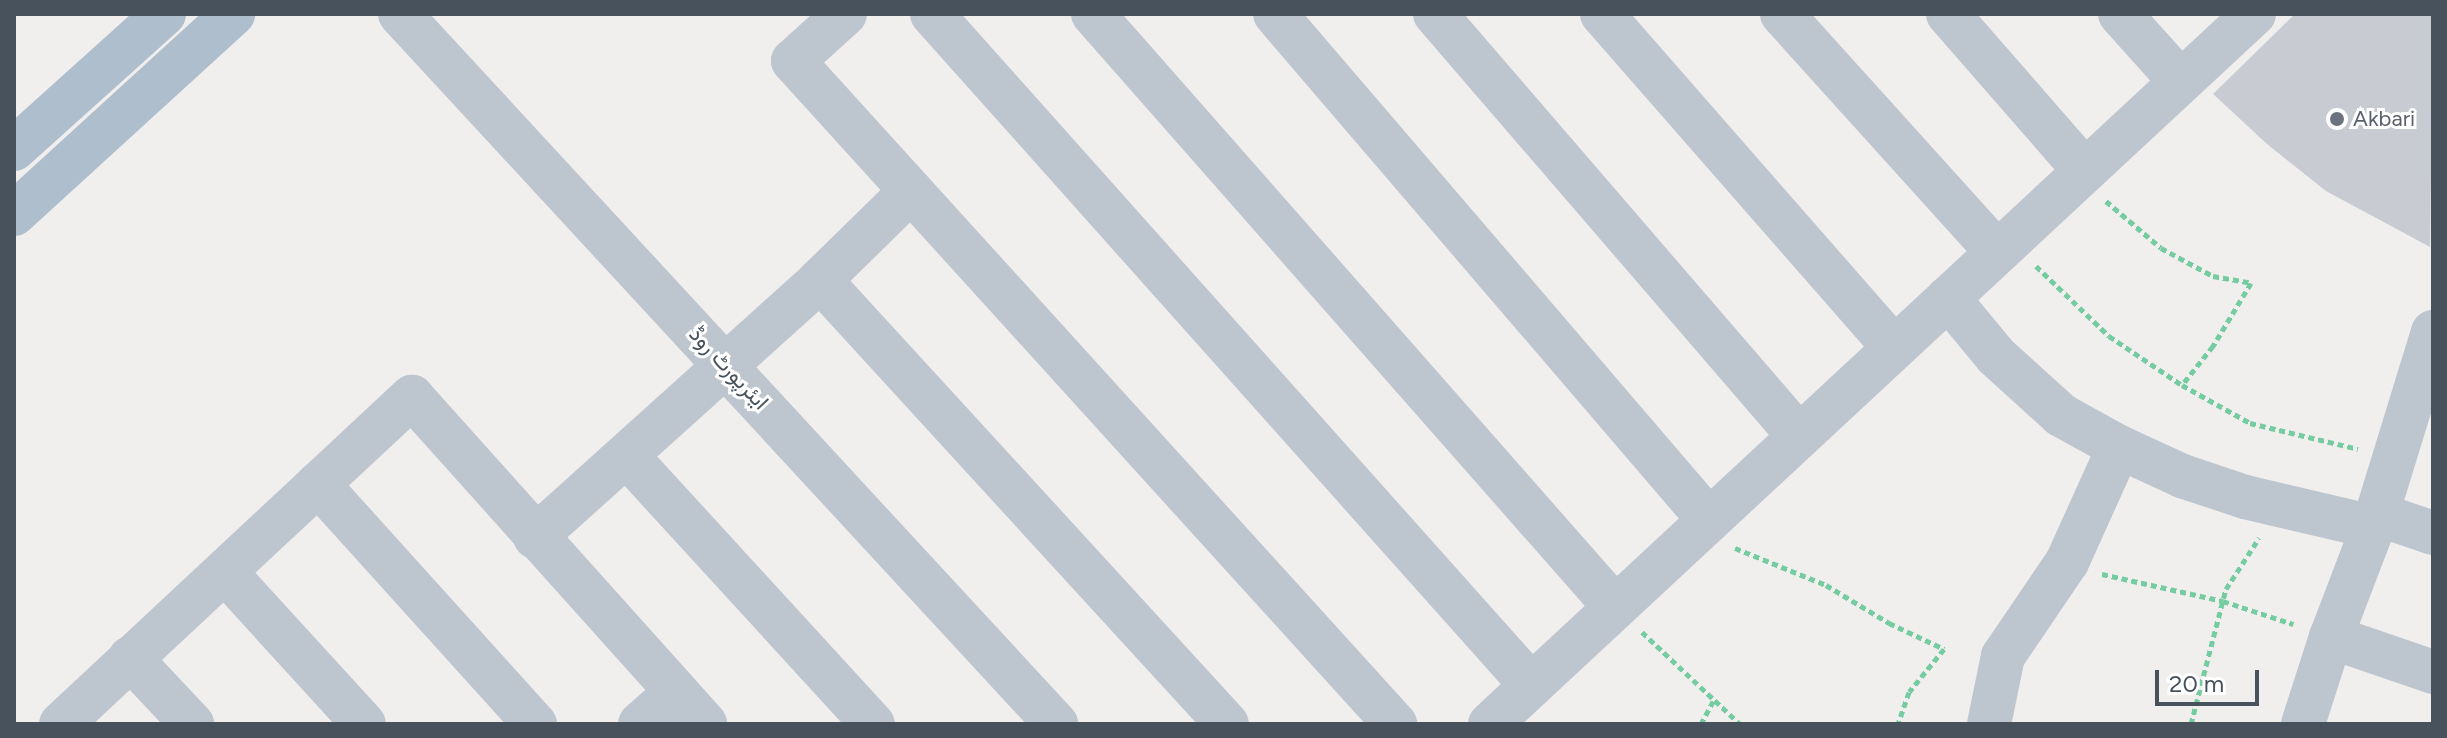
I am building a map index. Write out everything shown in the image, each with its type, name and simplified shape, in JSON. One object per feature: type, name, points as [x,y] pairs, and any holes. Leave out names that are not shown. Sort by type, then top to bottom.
[{"type":"main road","points":[[14,149],[164,14]]},
{"type":"main road","points":[[14,214],[233,14]]},
{"type":"street","name":"ایئرپورٹ روڈ","points":[[400,14],[726,364],[1032,716]]},
{"type":"street","points":[[845,14],[793,61],[1395,724]]},
{"type":"street","points":[[932,14],[1531,685]]},
{"type":"street","points":[[1093,14],[1615,607]]},
{"type":"street","points":[[1275,14],[1700,528]]},
{"type":"street","points":[[1435,14],[1799,436]]},
{"type":"street","points":[[1602,14],[1894,347]]},
{"type":"street","points":[[1782,14],[2004,246]]},
{"type":"street","points":[[1948,14],[2085,171]]},
{"type":"street","points":[[2120,14],[2181,82]]},
{"type":"street","points":[[1490,724],[2254,14]]},
{"type":"street","points":[[535,537],[820,280],[911,191]]},
{"type":"street","points":[[820,280],[1227,724]]},
{"type":"street","points":[[1948,298],[1996,356],[2061,415],[2119,447],[2182,476],[2271,503],[2433,533]]},
{"type":"street","points":[[2303,724],[2394,458],[2420,418],[2433,332]]},
{"type":"street","points":[[61,724],[412,397],[705,724]]},
{"type":"street","points":[[1989,724],[2003,656],[2067,562],[2119,447]]},
{"type":"street","points":[[627,456],[873,724]]},
{"type":"street","points":[[318,484],[535,724]]},
{"type":"street","points":[[225,572],[364,724]]},
{"type":"street","points":[[2331,637],[2433,672]]},
{"type":"street","points":[[130,658],[192,724]]},
{"type":"street","points":[[640,724],[676,692]]},
{"type":"path","points":[[2085,171],[2107,203],[2161,248],[2213,276],[2251,283],[2213,346],[2182,385]]},
{"type":"path","points":[[2004,246],[2109,336],[2182,385],[2250,423],[2394,458]]},
{"type":"path","points":[[2191,724],[2226,589],[2258,539],[2271,503]]},
{"type":"path","points":[[1700,528],[1826,585],[1889,623],[1944,649],[1909,692],[1898,724]]},
{"type":"path","points":[[2067,562],[2111,577],[2223,601],[2331,637]]},
{"type":"path","points":[[1615,607],[1740,724]]},
{"type":"path","points":[[1701,724],[1714,700]]},
{"type":"building","name":"Akbari","points":[[2295,14],[2433,14],[2430,247],[2326,191],[2267,144],[2213,94]]},
{"type":"place","name":"Akbari","points":[[2337,119]]}]
